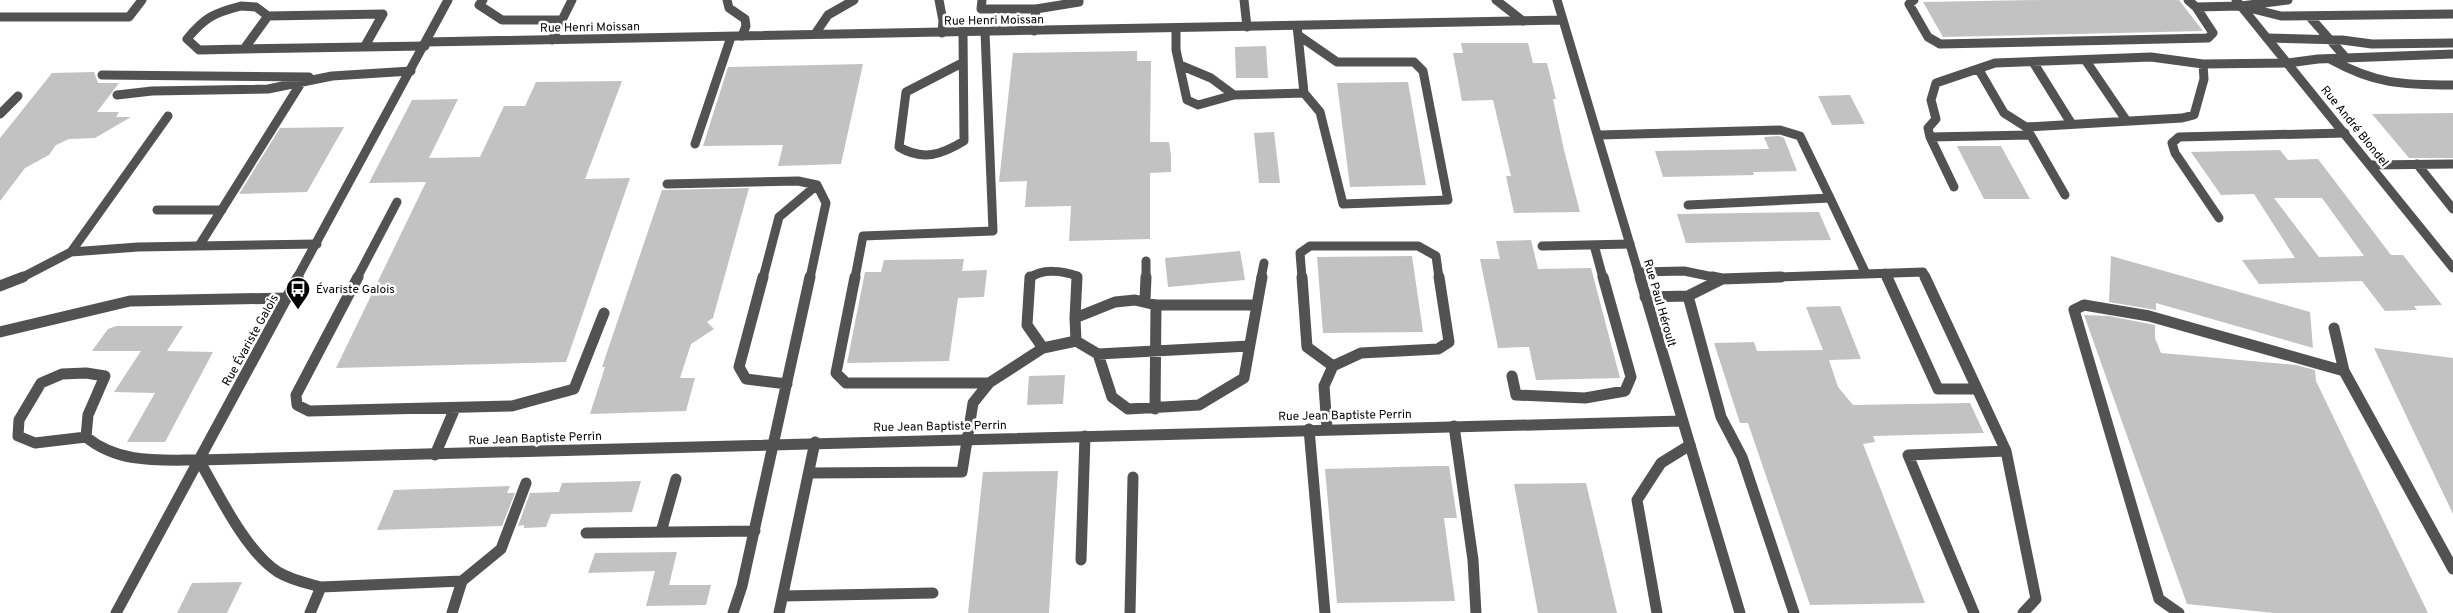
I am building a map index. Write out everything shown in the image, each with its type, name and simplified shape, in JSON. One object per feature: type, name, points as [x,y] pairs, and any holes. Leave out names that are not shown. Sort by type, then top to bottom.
[{"type":"street","points":[[0,17],[129,17],[142,0]]},
{"type":"street","name":"Rue Évariste Galois","points":[[116,613],[426,44],[448,0]]},
{"type":"street","points":[[483,0],[479,5],[502,20],[561,20]]},
{"type":"street","points":[[552,40],[572,0]]},
{"type":"street","points":[[726,0],[729,8],[744,19],[746,26],[742,36]]},
{"type":"street","points":[[815,34],[820,23],[828,14],[848,6],[854,0]]},
{"type":"street","points":[[939,0],[942,33]]},
{"type":"street","points":[[982,0],[981,9],[1036,9],[1078,2],[1079,0]]},
{"type":"street","points":[[1244,0],[1246,27]]},
{"type":"street","points":[[1496,0],[1523,21]]},
{"type":"street","name":"Rue Paul Héroult","points":[[1557,0],[1599,135],[1645,297],[1740,613]]},
{"type":"street","points":[[1914,0],[1909,4],[1928,37],[1940,44],[2208,38],[2213,34],[2196,7],[2188,0]]},
{"type":"street","points":[[2196,7],[2288,0]]},
{"type":"street","points":[[2238,3],[2281,16],[2453,14]]},
{"type":"street","name":"Rue André Blondel","points":[[2238,3],[2453,268]]},
{"type":"street","name":"Rue Henri Moissan","points":[[268,16],[256,7],[240,6],[215,13],[202,21],[187,39],[199,50],[815,34],[1034,32],[1246,27],[1298,30],[1563,20]]},
{"type":"street","points":[[1034,32],[1036,9]]},
{"type":"street","points":[[244,49],[268,16],[383,14],[365,46]]},
{"type":"street","points":[[2309,16],[2346,58]]},
{"type":"street","points":[[1176,28],[1176,50],[1187,100],[1198,105],[1234,96],[1304,93]]},
{"type":"street","points":[[1298,30],[1337,62],[1414,62],[1423,71],[1448,200],[1343,204],[1320,112],[1304,93],[1298,30]]},
{"type":"street","points":[[985,32],[993,231],[863,236],[836,373],[846,384],[989,384]]},
{"type":"street","points":[[962,63],[906,92],[899,147],[912,156],[942,155],[964,141],[963,33]]},
{"type":"street","points":[[695,144],[731,37]]},
{"type":"street","points":[[2267,38],[2330,40],[2372,44],[2453,43]]},
{"type":"street","points":[[1954,187],[1930,138],[1928,128],[1936,119],[1932,100],[1936,83],[1995,64],[2150,58],[2203,64],[2288,64],[2329,59],[2453,54]]},
{"type":"street","points":[[2329,59],[2371,81],[2393,85],[2453,85]]},
{"type":"street","points":[[2086,61],[2126,120]]},
{"type":"street","points":[[2033,62],[2072,123]]},
{"type":"street","points":[[1930,138],[2028,131],[2072,123],[2182,118],[2194,115],[2204,79],[2203,64]]},
{"type":"street","points":[[1180,65],[1211,78],[1234,96]]},
{"type":"street","points":[[1979,70],[2004,113],[2028,131],[2065,195]]},
{"type":"street","points":[[102,74],[275,78],[411,71]]},
{"type":"street","points":[[117,95],[152,91],[268,89],[301,84],[332,76]]},
{"type":"street","points":[[199,246],[301,84]]},
{"type":"street","points":[[0,114],[18,96]]},
{"type":"street","points":[[71,252],[168,116]]},
{"type":"street","points":[[1599,135],[1780,130],[1800,136],[1866,274]]},
{"type":"street","points":[[2219,218],[2175,153],[2172,143],[2180,137],[2345,133]]},
{"type":"street","points":[[2417,164],[2453,209]]},
{"type":"street","points":[[2370,165],[2453,164]]},
{"type":"street","points":[[667,184],[798,181],[817,185]]},
{"type":"street","points":[[787,384],[746,379],[739,367],[779,217],[817,185]]},
{"type":"street","points":[[733,613],[742,586],[755,531],[826,203],[817,185]]},
{"type":"street","points":[[1688,205],[1830,198]]},
{"type":"street","points":[[397,202],[296,396],[297,405],[308,411],[512,406],[574,389],[604,314]]},
{"type":"street","points":[[157,210],[222,210]]},
{"type":"street","points":[[0,286],[21,278],[71,252],[199,246],[317,244]]},
{"type":"street","points":[[1542,246],[1630,244]]},
{"type":"street","points":[[1512,376],[1516,394],[1600,397],[1625,391],[1631,377],[1594,245]]},
{"type":"street","points":[[1327,428],[1324,386],[1333,366],[1361,353],[1438,349],[1449,342],[1436,256],[1418,246],[1310,246],[1300,253],[1307,347],[1333,366]]},
{"type":"street","points":[[1146,261],[1146,300]]},
{"type":"street","points":[[1098,354],[1112,397],[1128,409],[1155,409],[1199,405],[1244,378],[1264,263]]},
{"type":"street","points":[[1043,348],[1027,325],[1030,277],[1038,273],[1066,271],[1077,276],[1076,341]]},
{"type":"street","points":[[1638,272],[1684,271],[1722,279],[1923,272],[2006,451],[2036,599],[2023,613]]},
{"type":"street","points":[[1886,273],[1938,389],[1977,389]]},
{"type":"street","points":[[1645,297],[1688,296],[1722,279]]},
{"type":"street","points":[[1688,296],[1721,417],[1742,457],[1794,613]]},
{"type":"street","points":[[0,332],[130,301],[288,298]]},
{"type":"street","points":[[1075,318],[1115,301],[1146,300],[1156,305],[1257,305]]},
{"type":"street","points":[[1155,409],[1156,305]]},
{"type":"street","points":[[2179,613],[2159,599],[2074,310],[2084,306],[2149,316],[2344,371]]},
{"type":"street","points":[[2334,328],[2344,371],[2453,569]]},
{"type":"street","points":[[809,474],[962,472],[973,403],[989,384],[1043,348],[1076,341],[1098,354],[1249,346]]},
{"type":"street","points":[[86,373],[105,376],[88,415],[86,437],[34,444],[18,436],[19,420],[42,382],[62,374],[86,373]]},
{"type":"street","points":[[435,455],[455,408]]},
{"type":"street","name":"Rue Jean Baptiste Perrin","points":[[86,437],[93,444],[113,455],[199,460],[435,455],[1327,428],[1682,421]]},
{"type":"street","points":[[1454,426],[1473,560],[1476,613]]},
{"type":"street","points":[[1309,429],[1325,613]]},
{"type":"street","points":[[1081,560],[1084,436]]},
{"type":"street","points":[[779,613],[815,442]]},
{"type":"street","points":[[1657,613],[1637,500],[1661,463],[1690,445]]},
{"type":"street","points":[[1974,613],[1908,455],[2006,451]]},
{"type":"street","points":[[199,460],[242,530],[272,568],[299,582],[322,587],[462,581]]},
{"type":"street","points":[[1130,613],[1132,477]]},
{"type":"street","points":[[661,532],[676,479]]},
{"type":"street","points":[[452,613],[462,581],[501,549],[526,483]]},
{"type":"street","points":[[586,533],[755,531]]},
{"type":"street","points":[[310,613],[322,587]]},
{"type":"street","points":[[783,596],[933,593]]},
{"type":"building","points":[[2179,0],[2203,31],[1943,37],[1923,2]]},
{"type":"building","points":[[1461,43],[1528,43],[1533,63],[1547,63],[1556,99],[1553,99],[1564,150],[1580,212],[1514,213],[1506,176],[1511,176],[1493,100],[1462,101],[1453,53],[1463,53]]},
{"type":"building","points":[[1266,46],[1268,78],[1236,78],[1235,47]]},
{"type":"building","points":[[1137,51],[1137,61],[1151,61],[1150,142],[1169,142],[1171,156],[1171,172],[1150,173],[1150,239],[1069,241],[1071,206],[1025,207],[1027,181],[999,182],[1013,53]]},
{"type":"building","points":[[863,64],[841,164],[778,166],[783,145],[703,146],[728,67]]},
{"type":"building","points":[[94,72],[98,83],[119,83],[97,112],[119,112],[116,117],[131,117],[95,138],[69,139],[56,145],[49,155],[25,168],[0,201],[0,138],[52,73]]},
{"type":"building","points":[[622,81],[585,179],[630,178],[566,362],[336,368],[426,182],[369,183],[412,100],[458,99],[429,158],[480,157],[504,106],[525,106],[536,82]]},
{"type":"building","points":[[1408,82],[1426,185],[1350,187],[1337,83]]},
{"type":"building","points":[[1850,95],[1865,124],[1832,125],[1818,96]]},
{"type":"building","points":[[2453,113],[2453,158],[2409,158],[2372,114]]},
{"type":"building","points":[[344,127],[307,192],[239,194],[280,128]]},
{"type":"building","points":[[1274,132],[1280,183],[1259,183],[1254,133]]},
{"type":"building","points":[[1779,136],[1784,138],[1797,171],[1753,172],[1754,175],[1663,177],[1655,151],[1769,149],[1764,137]]},
{"type":"building","points":[[1957,146],[2001,146],[2030,199],[1984,199]]},
{"type":"building","points":[[2280,150],[2288,160],[2318,159],[2391,255],[2403,255],[2442,305],[2414,306],[2417,310],[2385,311],[2362,281],[2259,284],[2242,260],[2295,258],[2254,194],[2221,195],[2191,152]],"holes":[[[2274,198],[2322,198],[2364,256],[2319,257]]]},
{"type":"building","points":[[749,188],[713,318],[707,322],[714,329],[691,344],[680,378],[695,378],[686,411],[590,414],[605,367],[602,367],[662,190]]},
{"type":"building","points":[[1819,212],[1831,240],[1686,243],[1677,214]]},
{"type":"building","points":[[1531,240],[1538,269],[1591,268],[1620,378],[1536,380],[1529,347],[1498,348],[1480,259],[1500,259],[1496,241]]},
{"type":"building","points":[[1240,251],[1245,280],[1168,287],[1165,258]]},
{"type":"building","points":[[1412,256],[1423,332],[1323,333],[1317,257]]},
{"type":"building","points":[[2111,256],[2310,312],[2313,348],[2156,303],[2156,310],[2109,302]]},
{"type":"building","points":[[964,259],[962,271],[987,270],[984,297],[958,298],[949,361],[847,363],[865,272],[881,272],[884,260]]},
{"type":"building","points":[[1840,306],[1861,359],[1829,360],[1838,387],[1853,405],[1970,403],[1984,433],[1873,436],[1875,442],[1863,444],[1925,603],[1810,605],[1748,423],[1740,423],[1714,343],[1754,342],[1757,351],[1823,350],[1806,307]]},
{"type":"building","points":[[2084,315],[2109,316],[2155,325],[2155,338],[2161,353],[2296,365],[2315,370],[2316,381],[2428,613],[2274,613],[2187,604]]},
{"type":"building","points":[[116,326],[183,326],[167,351],[213,352],[165,442],[127,442],[155,393],[114,392],[141,351],[92,351],[108,329]]},
{"type":"building","points":[[2374,348],[2453,358],[2453,514]]},
{"type":"building","points":[[1065,375],[1063,404],[1027,405],[1029,376]]},
{"type":"building","points":[[1449,466],[1457,518],[1444,518],[1455,601],[1337,603],[1325,469]]},
{"type":"building","points":[[1058,471],[1049,613],[968,613],[983,472]]},
{"type":"building","points":[[641,481],[632,512],[551,514],[546,527],[524,528],[524,525],[518,526],[530,493],[559,492],[562,483]]},
{"type":"building","points":[[1586,483],[1617,613],[1538,613],[1514,484]]},
{"type":"building","points":[[510,486],[507,493],[515,493],[502,526],[377,530],[394,490]]},
{"type":"building","points":[[677,552],[669,585],[711,585],[706,605],[646,606],[655,571],[588,573],[595,553]]},
{"type":"building","points":[[242,582],[227,613],[177,613],[192,583]]},
{"type":"place","name":"Évariste Galois","points":[[298,310]]}]
